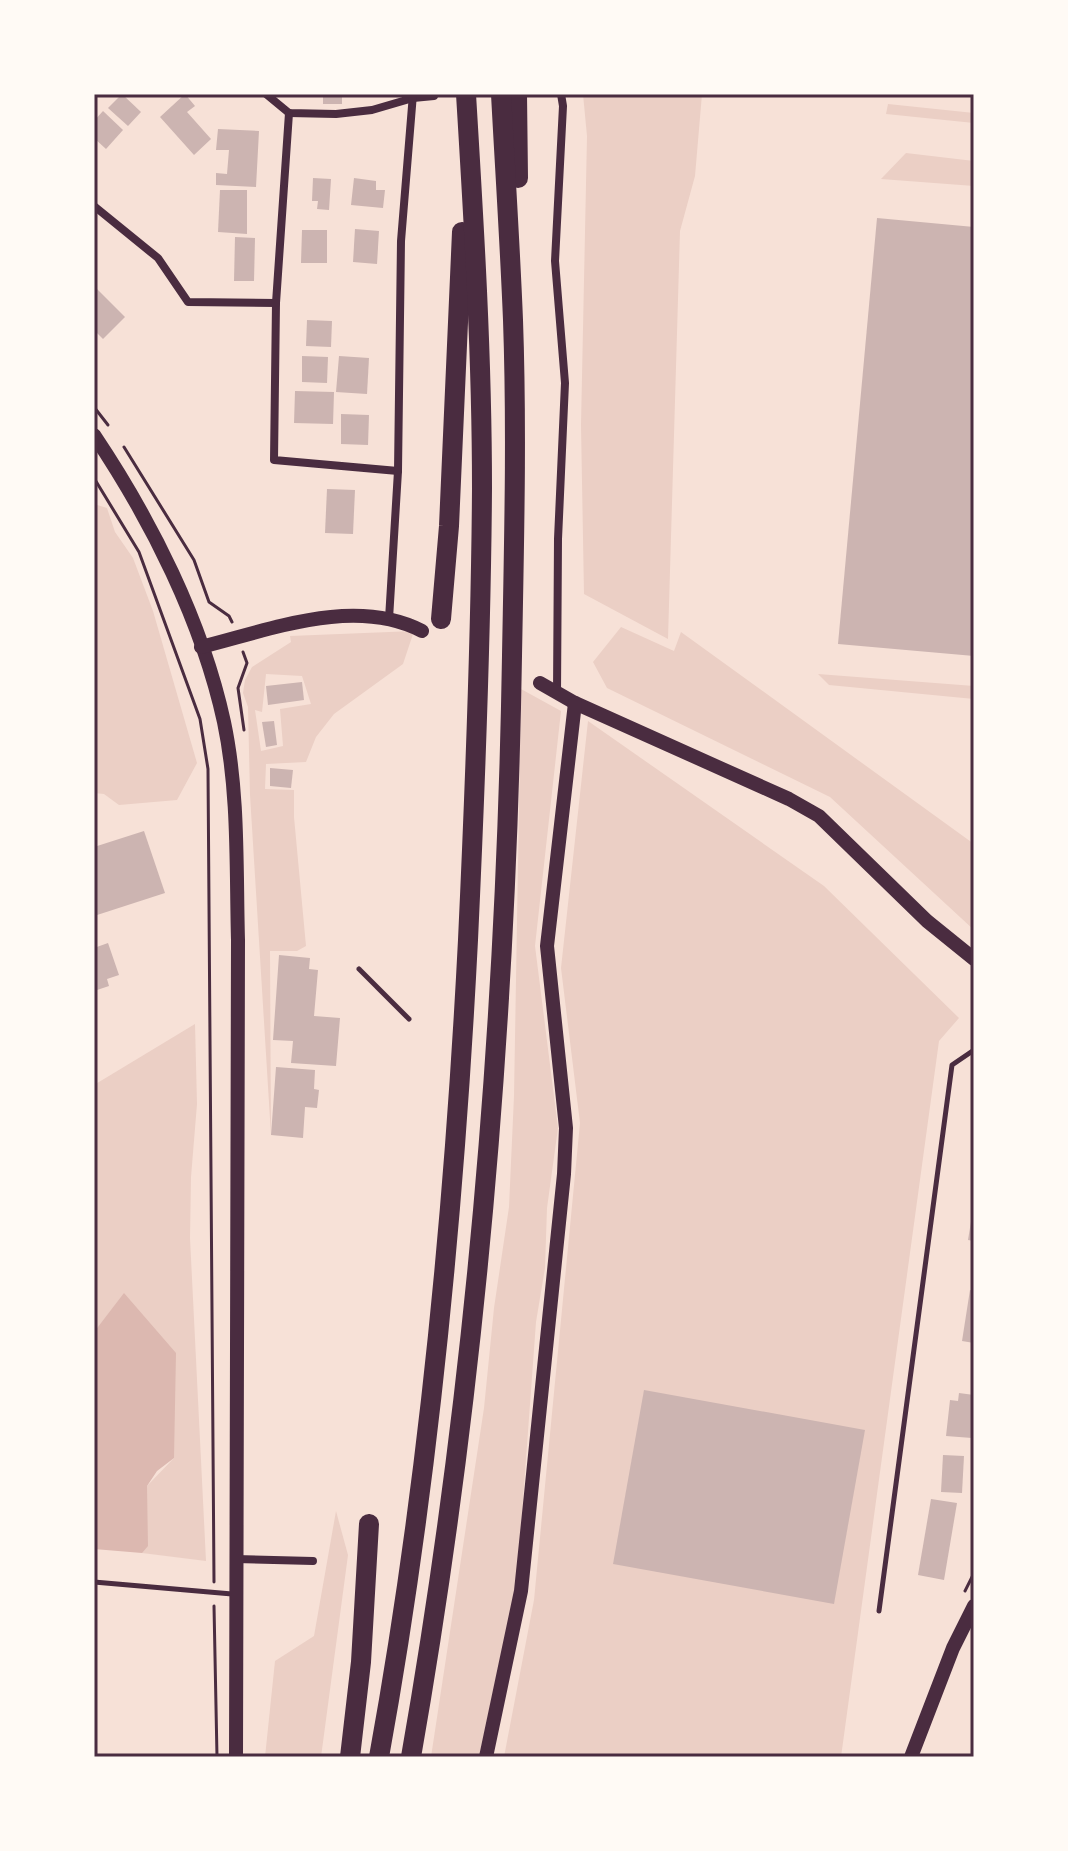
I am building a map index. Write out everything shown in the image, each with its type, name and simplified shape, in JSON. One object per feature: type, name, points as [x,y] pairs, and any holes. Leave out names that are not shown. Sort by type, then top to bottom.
[{"type":"highway","points":[[411,1757],[456,1459],[491,1136],[505,900],[514,531],[513,322],[501,94]]},
{"type":"highway","points":[[513,322],[519,206],[517,94]]},
{"type":"highway","points":[[441,619],[449,526],[467,102]]},
{"type":"highway","points":[[379,1757],[411,1551],[433,1377],[462,1061],[478,725],[482,486],[467,102]]},
{"type":"highway","points":[[350,1757],[361,1662],[369,1524]]},
{"type":"street","points":[[266,94],[289,113],[336,114],[372,110],[413,96],[434,96]]},
{"type":"street","points":[[557,693],[558,539],[565,383],[555,261],[563,106],[561,94]]},
{"type":"street","points":[[389,619],[398,471],[401,241],[413,96]]},
{"type":"street","points":[[289,113],[276,303],[274,460],[398,471]]},
{"type":"street","points":[[94,206],[158,258],[188,302],[276,303]]},
{"type":"street","points":[[94,435],[137,502],[177,583],[224,722],[235,806],[238,940],[236,1757]]},
{"type":"street","points":[[201,647],[331,616],[389,619],[422,631]]},
{"type":"street","points":[[540,683],[575,703],[789,799],[819,816],[927,921],[974,959]]},
{"type":"street","points":[[486,1757],[521,1591],[564,1174],[566,1128],[547,946],[575,703]]},
{"type":"street","points":[[235,1559],[313,1561]]},
{"type":"street","points":[[911,1757],[953,1648],[974,1606]]},
{"type":"lane","points":[[359,969],[409,1019]]},
{"type":"lane","points":[[879,1611],[952,1065],[974,1050]]},
{"type":"lane","points":[[94,1582],[235,1594]]},
{"type":"path","points":[[94,407],[108,425]]},
{"type":"path","points":[[124,447],[194,560],[209,602],[229,616],[247,663],[238,688],[245,741]]},
{"type":"path","points":[[94,478],[139,552],[200,719],[208,769],[217,1757]]},
{"type":"shaded area","points":[[583,94],[702,94],[695,176],[680,231],[668,639],[584,594],[581,425],[587,136]]},
{"type":"shaded area","points":[[888,104],[974,113],[974,123],[886,114]]},
{"type":"shaded area","points":[[906,153],[974,161],[974,186],[881,179]]},
{"type":"shaded area","points":[[94,504],[107,508],[115,532],[133,558],[153,611],[197,763],[177,800],[119,805],[104,794],[94,793]]},
{"type":"shaded area","points":[[621,627],[674,651],[681,632],[974,844],[974,930],[830,797],[607,688],[593,662]]},
{"type":"shaded area","points":[[414,631],[403,664],[334,714],[316,737],[306,762],[266,764],[265,789],[294,790],[306,946],[297,951],[270,951],[271,1135],[250,795],[248,707],[243,693],[252,667],[291,642],[290,636]],"holes":[[[266,674],[302,676],[311,704],[280,709],[283,746],[261,751],[255,710],[262,712]]]},
{"type":"shaded area","points":[[818,674],[974,686],[974,699],[829,685]]},
{"type":"shaded area","points":[[521,689],[561,711],[535,946],[558,1128],[547,1208],[545,1268],[536,1322],[520,1541],[521,1587],[507,1626],[479,1757],[431,1757],[484,1408],[494,1308],[509,1207],[514,1096]]},
{"type":"shaded area","points":[[588,721],[824,886],[959,1018],[939,1041],[841,1757],[504,1757],[534,1600],[580,1123],[561,968]]},
{"type":"shaded area","points":[[195,1024],[197,1104],[190,1238],[206,1561],[142,1553],[147,1486],[174,1458],[124,1294],[94,1332],[94,1085]]},
{"type":"shaded area","points":[[124,1293],[176,1353],[174,1458],[157,1471],[147,1486],[148,1546],[142,1553],[94,1549],[94,1332]]},
{"type":"shaded area","points":[[336,1511],[348,1555],[321,1757],[265,1757],[275,1661],[314,1636]]},
{"type":"building","points":[[122,94],[141,112],[128,126],[108,108]]},
{"type":"building","points":[[185,94],[195,106],[187,112],[211,139],[194,155],[160,117]]},
{"type":"building","points":[[323,94],[342,94],[342,104],[323,104]]},
{"type":"building","points":[[103,111],[123,130],[106,149],[94,138],[94,121]]},
{"type":"building","points":[[218,129],[259,131],[256,187],[216,185],[216,173],[227,174],[229,150],[216,150]]},
{"type":"building","points":[[313,178],[331,179],[329,210],[317,209],[318,201],[312,201]]},
{"type":"building","points":[[354,178],[376,181],[376,190],[385,190],[383,208],[351,205]]},
{"type":"building","points":[[220,190],[247,190],[247,234],[218,232]]},
{"type":"building","points":[[877,218],[974,227],[974,656],[838,644]]},
{"type":"building","points":[[355,229],[379,231],[377,264],[353,262]]},
{"type":"building","points":[[302,230],[327,230],[327,263],[301,263]]},
{"type":"building","points":[[235,237],[255,238],[254,281],[234,281]]},
{"type":"building","points":[[94,286],[125,317],[103,339],[94,330]]},
{"type":"building","points":[[307,320],[332,321],[331,347],[306,346]]},
{"type":"building","points":[[302,356],[328,357],[327,383],[302,382]]},
{"type":"building","points":[[339,356],[369,358],[367,394],[336,392]]},
{"type":"building","points":[[295,391],[334,392],[333,424],[294,423]]},
{"type":"building","points":[[341,414],[369,415],[368,445],[341,444]]},
{"type":"building","points":[[327,489],[355,490],[353,534],[325,533]]},
{"type":"building","points":[[302,682],[304,700],[268,705],[266,686]]},
{"type":"building","points":[[274,721],[277,745],[266,747],[262,722]]},
{"type":"building","points":[[270,768],[293,770],[291,788],[270,786]]},
{"type":"building","points":[[144,831],[165,893],[94,916],[94,847]]},
{"type":"building","points":[[108,943],[119,975],[107,979],[109,986],[94,991],[94,948]]},
{"type":"building","points":[[279,955],[310,958],[309,969],[318,970],[314,1016],[340,1018],[336,1066],[291,1063],[293,1041],[273,1040]]},
{"type":"building","points":[[276,1067],[315,1070],[314,1089],[319,1090],[317,1108],[305,1107],[303,1138],[271,1135]]},
{"type":"building","points":[[974,1216],[974,1241],[968,1240]]},
{"type":"building","points":[[970,1290],[974,1291],[974,1343],[962,1341]]},
{"type":"building","points":[[644,1390],[865,1430],[834,1604],[613,1564]]},
{"type":"building","points":[[959,1393],[974,1395],[972,1438],[946,1436],[950,1400],[958,1401]]},
{"type":"building","points":[[943,1455],[964,1456],[962,1493],[941,1492]]},
{"type":"building","points":[[931,1499],[957,1503],[944,1580],[918,1575]]}]
